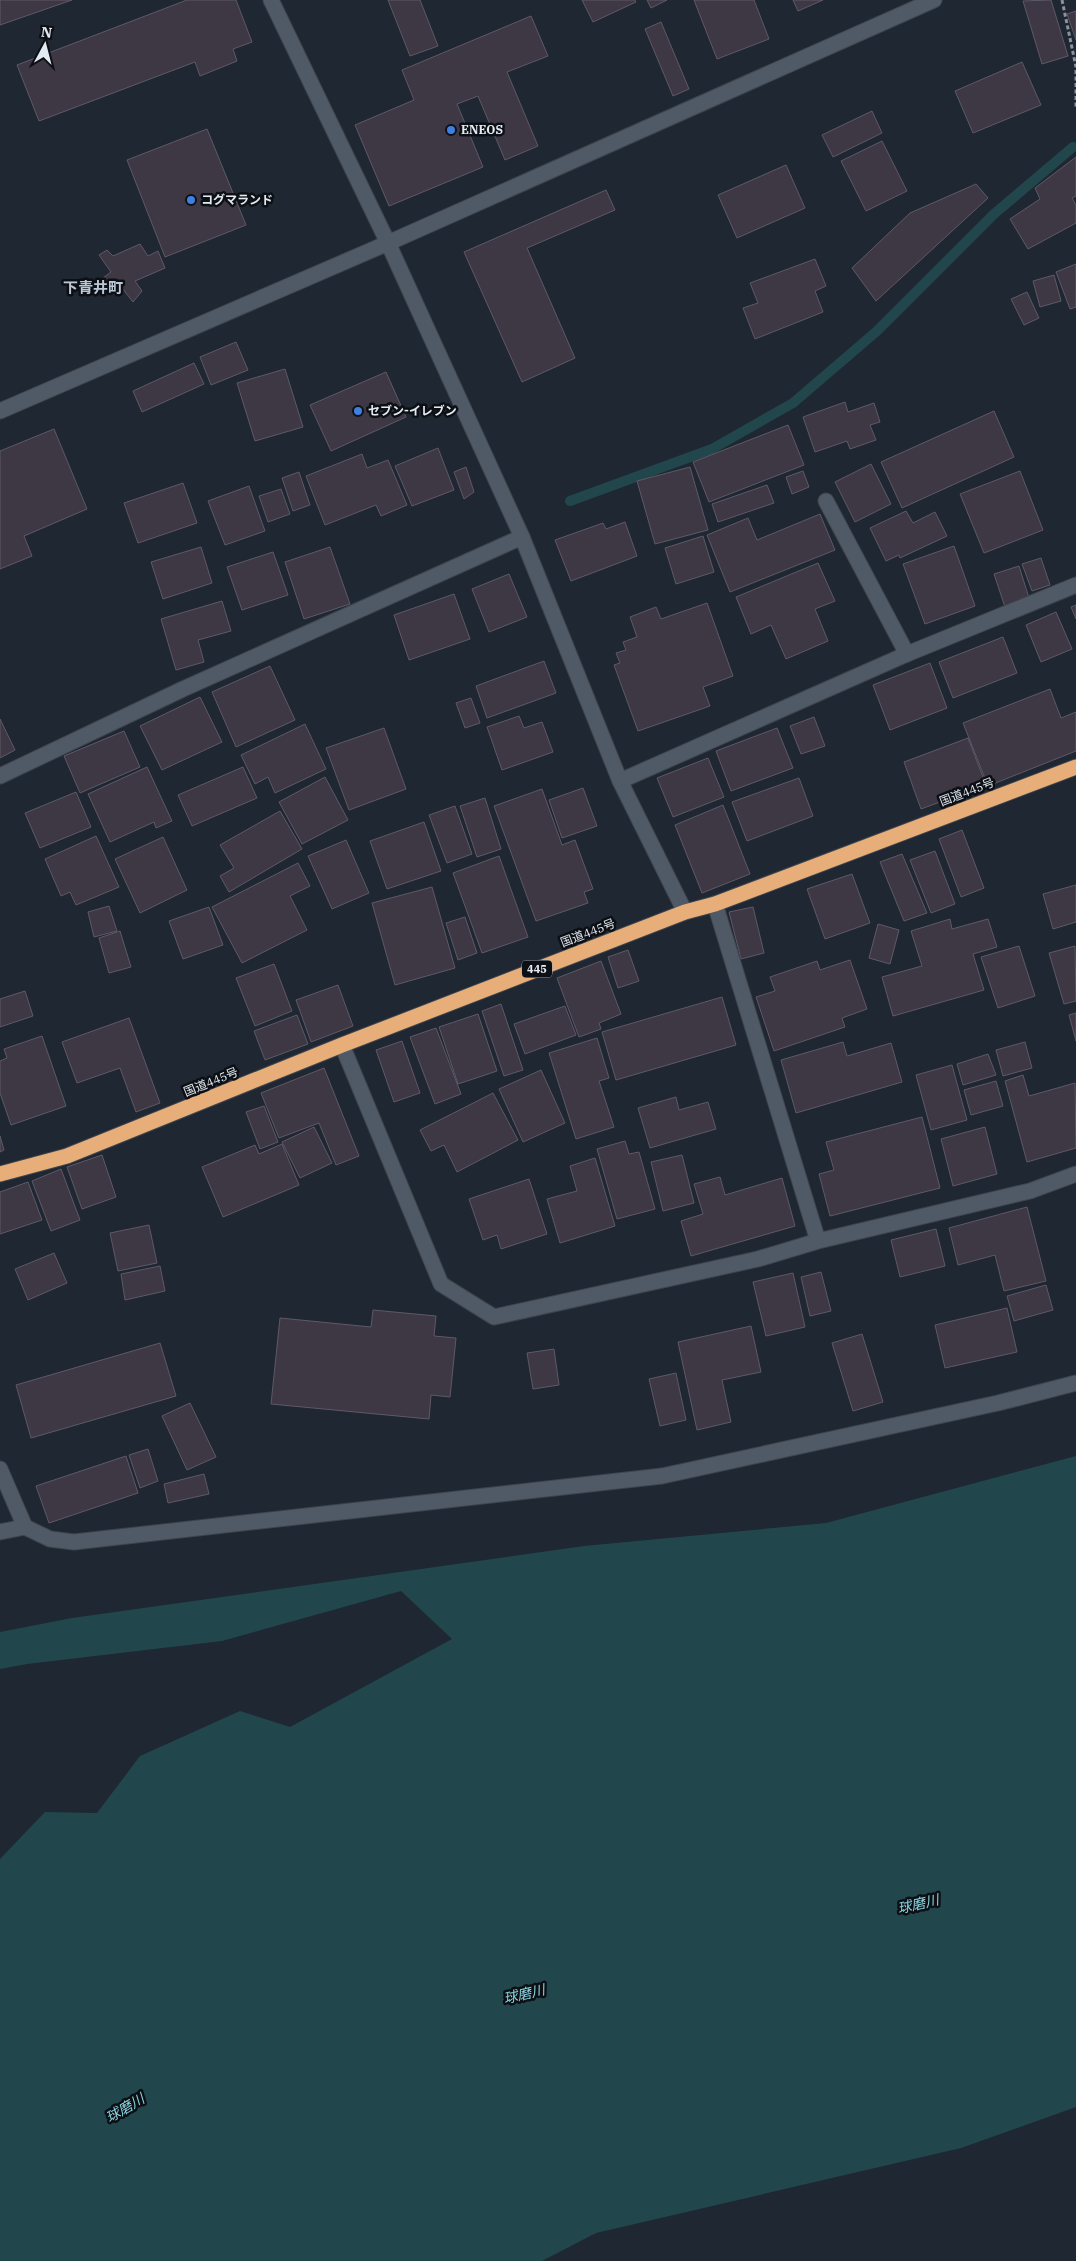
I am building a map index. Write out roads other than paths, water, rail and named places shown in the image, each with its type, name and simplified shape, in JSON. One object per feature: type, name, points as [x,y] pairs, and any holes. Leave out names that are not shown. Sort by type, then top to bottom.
[{"type":"highway","name":"国道445号","points":[[0,1174],[67,1156],[342,1045],[685,912],[715,904],[1076,767]]},
{"type":"street","points":[[271,0],[388,243],[522,537],[620,781],[685,912]]},
{"type":"street","points":[[0,411],[388,243],[934,0]]},
{"type":"street","points":[[826,501],[907,654]]},
{"type":"street","points":[[0,776],[183,689],[522,537]]},
{"type":"street","points":[[620,781],[907,654],[1076,585]]},
{"type":"street","points":[[715,904],[818,1241]]},
{"type":"street","points":[[342,1045],[441,1284],[494,1317],[758,1259],[818,1241],[1030,1190],[1076,1174]]},
{"type":"street","points":[[0,1532],[26,1527],[50,1539],[74,1542],[662,1476],[998,1403],[1076,1383]]},
{"type":"street","points":[[0,1469],[26,1527]]},
{"type":"water","name":"球磨川","points":[[1076,1456],[1076,2107],[961,2148],[596,2233],[542,2261],[0,2261],[0,1859],[45,1812],[97,1813],[140,1756],[240,1711],[290,1727],[452,1639],[401,1591],[222,1641],[27,1664],[0,1669],[0,1632],[72,1618],[584,1546],[826,1523]]},
{"type":"waterway","points":[[570,501],[712,449],[793,403],[877,331],[994,214],[1073,147]]},
{"type":"place","name":"ENEOS","points":[[451,130]]},
{"type":"place","name":"コグマランド","points":[[191,200]]},
{"type":"place","name":"セブン-イレブン","points":[[358,411]]},
{"type":"district","name":"下青井町","points":[[93,288]]}]
